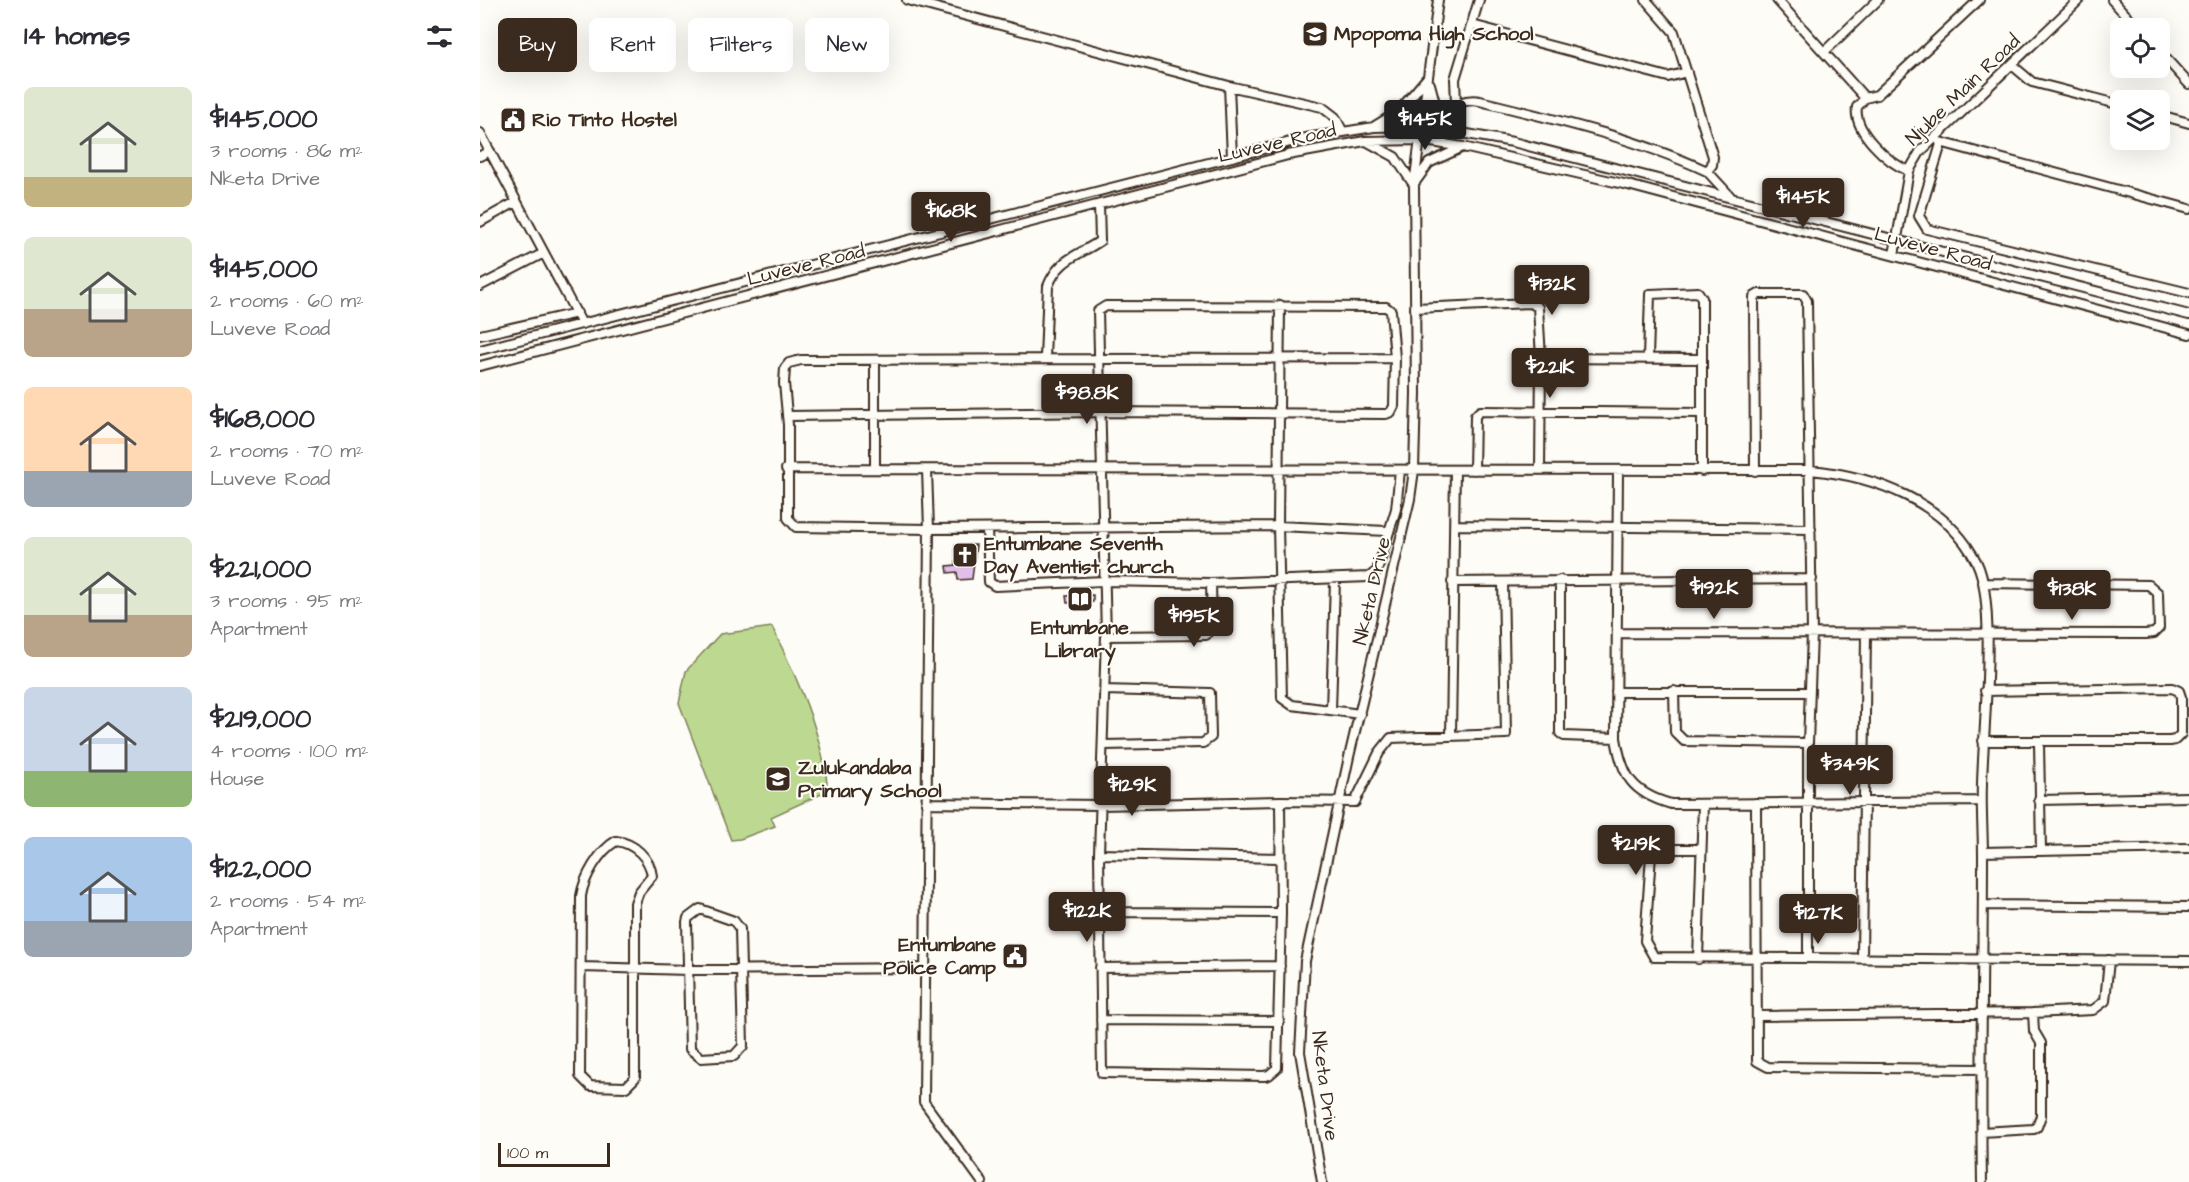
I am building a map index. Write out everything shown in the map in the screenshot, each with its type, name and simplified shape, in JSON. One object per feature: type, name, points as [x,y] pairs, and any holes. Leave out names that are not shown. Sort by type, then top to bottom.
[{"type":"street","points":[[908,0],[1228,86],[1322,107],[1335,117],[1343,132]]},
{"type":"street","name":"Nketa Drive","points":[[1322,1182],[1300,1052],[1305,961],[1339,802],[1410,499],[1414,470],[1414,185],[1438,0]]},
{"type":"street","points":[[1456,103],[1454,87],[1479,0]]},
{"type":"street","points":[[1646,0],[1674,32],[1713,157],[1712,165],[1707,171]]},
{"type":"street","points":[[1777,0],[1865,98]]},
{"type":"street","points":[[1824,52],[1878,0]]},
{"type":"street","points":[[1909,171],[1887,161],[1857,122],[1857,107],[1865,98],[1877,95],[1979,0]]},
{"type":"street","name":"Njube Main Road","points":[[1894,255],[1909,171],[1920,152],[2079,0]]},
{"type":"street","points":[[2112,0],[2129,18]]},
{"type":"street","points":[[1472,25],[1668,77],[1687,72]]},
{"type":"street","points":[[2170,63],[2189,84]]},
{"type":"street","points":[[2012,65],[2032,82],[2110,102]]},
{"type":"street","points":[[1429,76],[1434,102],[1441,115],[1458,130]]},
{"type":"street","points":[[1374,127],[1398,112],[1429,76]]},
{"type":"street","points":[[1228,86],[1232,157]]},
{"type":"street","points":[[1441,115],[1456,103],[1472,99],[1578,125],[1667,154],[1707,171],[1731,198]]},
{"type":"street","points":[[2170,118],[2189,123]]},
{"type":"street","name":"Luveve Road","points":[[480,350],[1232,157],[1343,132],[1374,127],[1421,126],[1458,130],[1513,142],[2189,315]]},
{"type":"street","points":[[480,133],[582,324]]},
{"type":"street","points":[[1936,135],[1941,144],[1919,216],[1927,229],[2189,293]]},
{"type":"street","name":"Luveve Road","points":[[480,366],[1288,155],[1365,141],[1419,140],[1463,147],[1628,185],[2189,334]]},
{"type":"street","points":[[1365,141],[1383,148],[1395,157],[1414,185],[1429,163],[1463,147]]},
{"type":"street","points":[[1941,144],[2189,209]]},
{"type":"street","points":[[480,156],[490,151]]},
{"type":"street","points":[[480,222],[516,202]]},
{"type":"street","points":[[1045,358],[1048,286],[1052,275],[1064,261],[1100,241],[1099,205]]},
{"type":"street","points":[[480,286],[544,253]]},
{"type":"street","points":[[1648,358],[1650,294],[1696,292],[1702,298],[1702,471]]},
{"type":"street","points":[[1755,471],[1754,297],[1759,294],[1803,294],[1807,301],[1812,579],[1808,743],[1808,957]]},
{"type":"street","points":[[1280,305],[1281,470],[1278,526],[1282,698],[1292,705],[1360,714]]},
{"type":"street","points":[[787,416],[1101,412],[1386,414],[1391,412],[1394,406],[1395,358],[1394,314],[1386,307],[1280,305],[1101,308],[1098,317],[1100,358],[1101,412],[1102,526],[1106,636],[1099,854],[1102,1073],[1235,1076],[1269,1075],[1277,1068],[1281,913],[1280,801]]},
{"type":"street","points":[[1415,308],[1535,305],[1539,310],[1540,470]]},
{"type":"street","points":[[480,335],[577,313]]},
{"type":"street","points":[[1541,357],[1702,359]]},
{"type":"street","points":[[1387,531],[1278,526],[929,529],[796,526],[788,518],[787,416],[784,383],[785,368],[789,363],[801,360],[1395,358]]},
{"type":"street","points":[[875,360],[875,469]]},
{"type":"street","points":[[1474,470],[1476,413],[1480,411],[1702,413]]},
{"type":"street","points":[[786,469],[1810,470],[1870,482],[1920,502],[1946,524],[1968,548],[1984,583],[1986,634],[1981,801],[1983,852],[1982,1182]]},
{"type":"street","points":[[927,470],[929,529],[924,1102],[982,1182]]},
{"type":"street","points":[[987,529],[988,582],[992,586],[1104,581],[1211,583],[1335,580],[1375,574],[1387,531],[1396,509],[1400,470]]},
{"type":"street","points":[[1451,735],[1455,470]]},
{"type":"street","points":[[1618,471],[1616,738],[1620,765],[1636,789],[1655,800],[1671,804],[1756,804],[1809,800],[1981,801]]},
{"type":"street","points":[[1455,525],[1810,529]]},
{"type":"street","points":[[1452,582],[1812,579]]},
{"type":"street","points":[[1330,710],[1335,580]]},
{"type":"street","points":[[1560,580],[1560,733],[1564,736],[1616,738]]},
{"type":"street","points":[[926,803],[1101,805],[1357,801],[1379,753],[1392,738],[1451,735],[1503,736],[1508,732],[1503,582]]},
{"type":"street","points":[[1106,636],[1206,635],[1212,626],[1211,583]]},
{"type":"street","points":[[1617,633],[2146,634],[2154,633],[2159,628],[2158,593],[2149,585],[1984,583]]},
{"type":"street","points":[[1862,958],[1862,801],[1866,634]]},
{"type":"street","points":[[1983,741],[2175,740],[2181,734],[2181,697],[2179,691],[2172,688],[1985,691]]},
{"type":"street","points":[[1104,745],[1203,743],[1212,737],[1210,693],[1105,690]]},
{"type":"street","points":[[1674,691],[1675,732],[1680,739],[1691,743],[1808,743]]},
{"type":"street","points":[[1616,692],[1810,692]]},
{"type":"street","points":[[2039,742],[2041,850]]},
{"type":"street","points":[[2039,800],[2189,797]]},
{"type":"street","points":[[1698,959],[1703,804]]},
{"type":"street","points":[[1756,804],[1757,1061],[1765,1066],[1981,1069]]},
{"type":"street","points":[[616,841],[623,842],[638,850],[651,867],[652,876],[639,892],[635,903],[637,968],[635,1078],[626,1087],[590,1086],[580,1077],[582,967],[580,907],[583,885],[608,846],[616,841]]},
{"type":"street","points":[[1983,852],[2189,848]]},
{"type":"street","points":[[1700,849],[1658,849],[1652,855],[1645,941],[1654,957],[2189,961]]},
{"type":"street","points":[[1099,854],[1280,858]]},
{"type":"street","points":[[1983,905],[2189,907]]},
{"type":"street","points":[[700,909],[738,924],[742,969],[743,1046],[734,1056],[711,1058],[695,1056],[690,1048],[688,970],[688,918],[700,909]]},
{"type":"street","points":[[1100,912],[1281,913]]},
{"type":"street","points":[[1758,1016],[2033,1013],[2093,1010],[2105,1001],[2109,960]]},
{"type":"street","points":[[1100,968],[1280,966]]},
{"type":"street","points":[[582,967],[688,970],[924,968]]},
{"type":"street","points":[[1981,1132],[2037,1127],[2040,1116],[2042,1043],[2034,1031],[2033,1013]]},
{"type":"street","points":[[1101,1020],[1279,1021]]},
{"type":"green space","points":[[772,627],[808,707],[821,748],[828,791],[771,817],[775,826],[731,840],[679,703],[686,671],[720,634]]},
{"type":"building","name":"Entumbane Seventh Day Aventist church","points":[[955,545],[976,545],[972,579],[958,580],[957,572],[948,573],[947,566],[956,565]]},
{"type":"building","name":"Entumbane Library","points":[[1093,595],[1093,602],[1067,603],[1066,596]]},
{"type":"place","name":"Mpopoma High School","points":[[1315,34]]},
{"type":"place","name":"Rio Tinto Hostel","points":[[513,120]]},
{"type":"place","name":"Entumbane Seventh Day Aventist church","points":[[965,555]]},
{"type":"place","name":"Entumbane Library","points":[[1080,599]]},
{"type":"place","name":"Zulukandaba Primary School","points":[[778,779]]},
{"type":"place","name":"Entumbane Police Camp","points":[[1015,956]]}]
